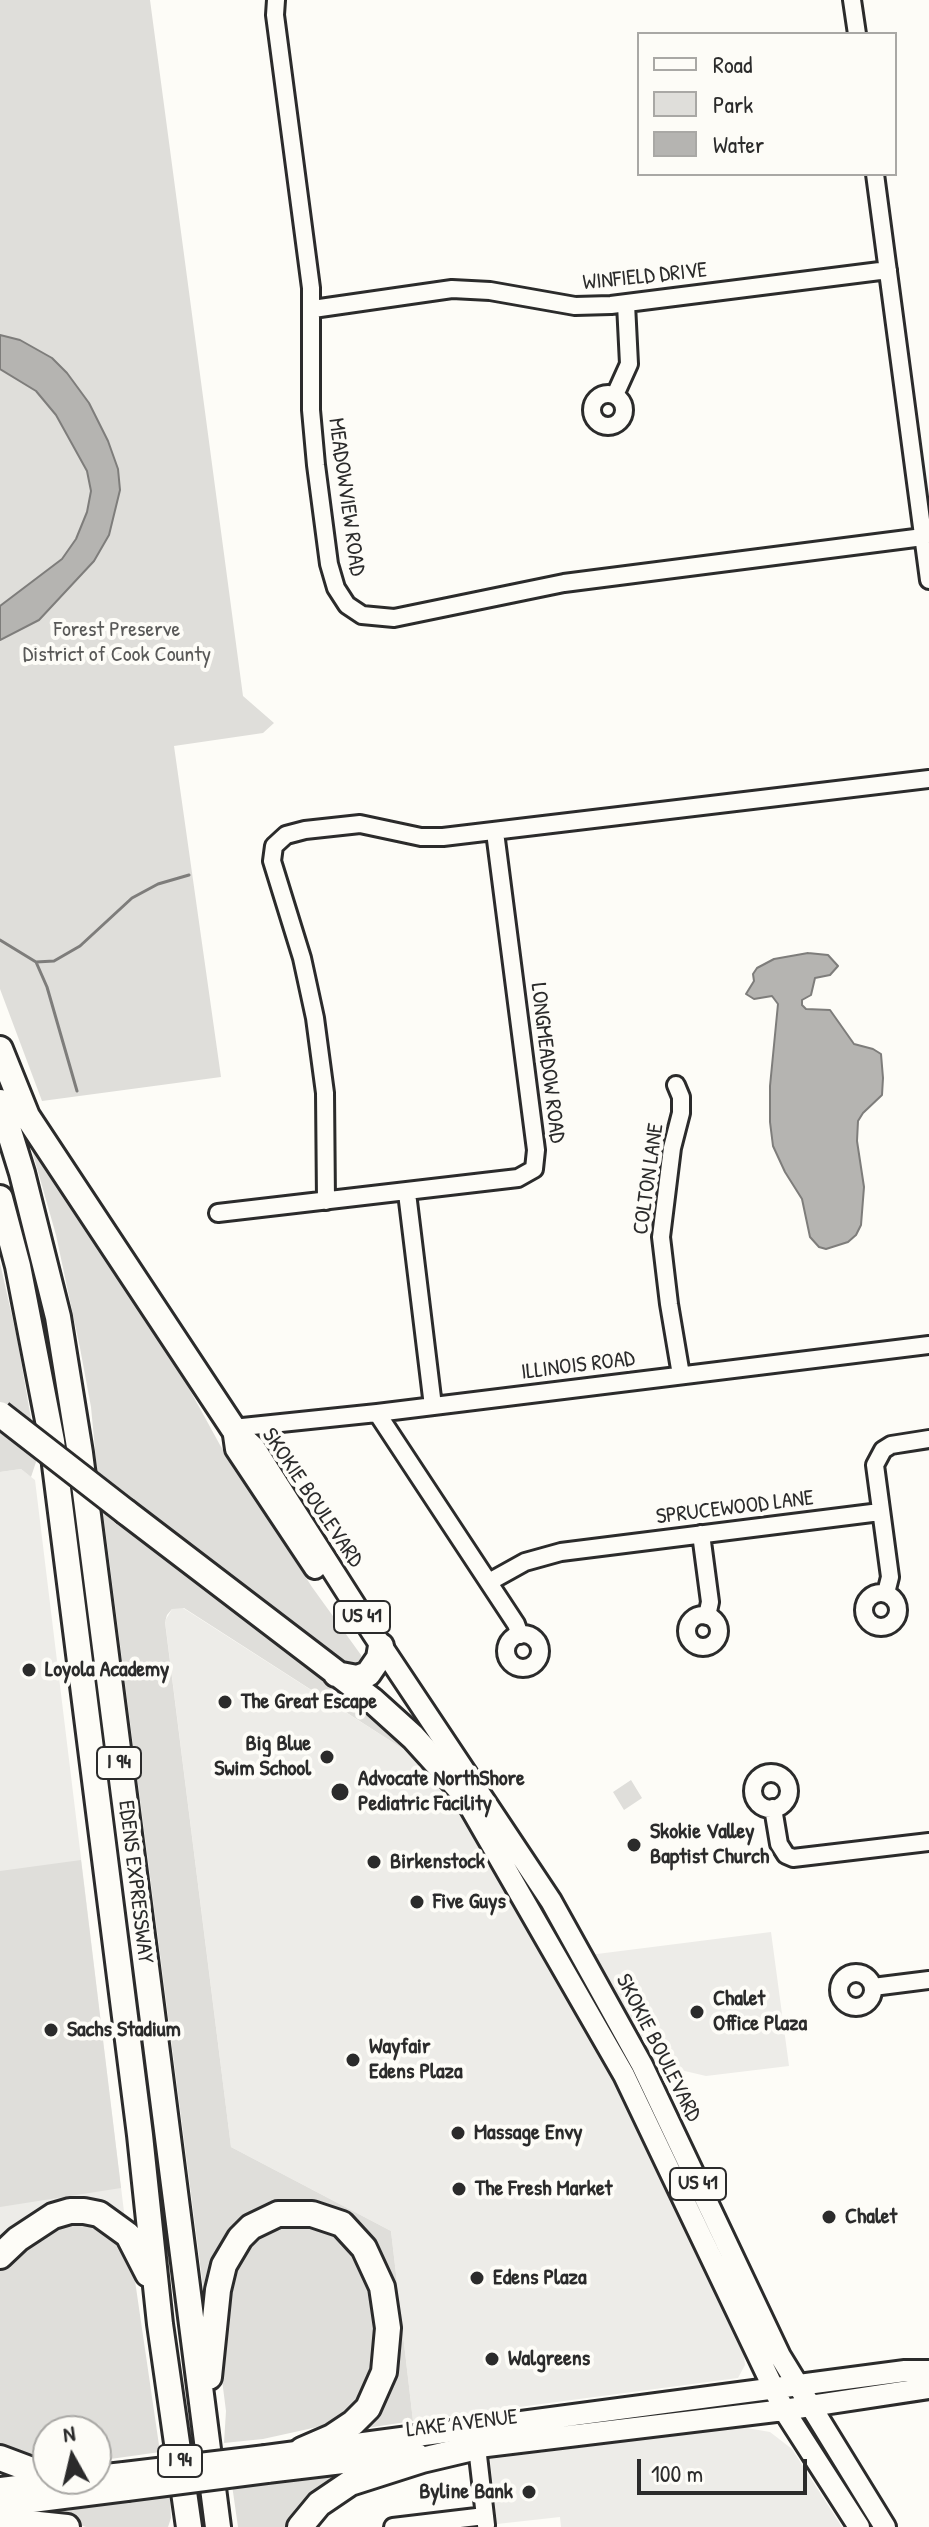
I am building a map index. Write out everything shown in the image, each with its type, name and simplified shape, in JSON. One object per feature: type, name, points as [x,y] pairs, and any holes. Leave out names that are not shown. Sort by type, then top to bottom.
[{"type":"highway","name":"US 41","points":[[0,1049],[27,1116],[233,1428]]},
{"type":"highway","name":"EDENS EXPRESSWAY","points":[[0,1102],[22,1173],[58,1317],[80,1453],[218,2527]]},
{"type":"highway","name":"EDENS EXPRESSWAY","points":[[0,1198],[18,1266],[52,1441],[140,2135],[156,2293],[189,2527]]},
{"type":"highway","name":"US 41","points":[[0,1414],[372,1700],[413,1737],[461,1790]]},
{"type":"highway","points":[[336,1674],[363,1677],[373,1670],[379,1654]]},
{"type":"highway","points":[[0,2256],[18,2239],[53,2216],[70,2211],[99,2214],[128,2235],[156,2293]]},
{"type":"highway","points":[[205,2431],[218,2290],[231,2250],[240,2238],[263,2220],[287,2213],[312,2214],[342,2224],[364,2248],[382,2287],[388,2328],[384,2372],[368,2408],[332,2437],[302,2450]]},
{"type":"highway","points":[[300,2527],[319,2504],[350,2483],[422,2460],[477,2447]]},
{"type":"highway","points":[[0,2458],[32,2468]]},
{"type":"highway","points":[[0,2520],[67,2527]]},
{"type":"main road","name":"SKOKIE BOULEVARD","points":[[233,1428],[236,1449],[551,1901],[642,2065],[780,2356],[885,2527]]},
{"type":"main road","name":"SKOKIE BOULEVARD","points":[[379,1654],[461,1790],[624,2075],[784,2410],[859,2527]]},
{"type":"main road","name":"LAKE AVENUE","points":[[266,2464],[302,2450],[905,2371],[929,2371]]},
{"type":"main road","name":"LAKE AVENUE","points":[[0,2506],[125,2482],[266,2464],[477,2447],[811,2407],[929,2388]]},
{"type":"main road","name":"LAKE AVENUE","points":[[112,2479],[125,2482]]},
{"type":"main road","points":[[0,2488],[32,2483]]},
{"type":"street","name":"MEADOWVIEW ROAD","points":[[276,0],[275,15],[313,309],[313,435],[329,564],[341,597],[362,615],[394,618],[574,581],[923,537]]},
{"type":"street","points":[[852,0],[857,32]]},
{"type":"street","points":[[875,176],[929,580]]},
{"type":"street","name":"WINFIELD DRIVE","points":[[313,309],[452,289],[490,291],[575,306],[626,304],[888,270]]},
{"type":"street","points":[[615,395],[629,364],[626,304]]},
{"type":"street","points":[[326,1201],[325,1093],[317,1031],[304,965],[273,869],[274,846],[286,835],[350,824],[429,838],[929,779]]},
{"type":"street","name":"LONGMEADOW ROAD","points":[[218,1213],[407,1193],[518,1178],[530,1172],[536,1163],[536,1150],[495,832]]},
{"type":"street","name":"COLTON LANE","points":[[676,1085],[681,1097],[681,1113],[670,1160],[661,1237],[681,1375]]},
{"type":"street","points":[[407,1193],[433,1406]]},
{"type":"street","name":"ILLINOIS ROAD","points":[[233,1428],[929,1345]]},
{"type":"street","points":[[377,1413],[489,1582],[520,1635]]},
{"type":"street","points":[[886,1593],[890,1577],[875,1473],[878,1456],[891,1445],[929,1439]]},
{"type":"street","name":"SPRUCEWOOD LANE","points":[[489,1582],[525,1562],[561,1552],[880,1512]]},
{"type":"street","points":[[701,1534],[710,1602],[707,1616]]},
{"type":"street","points":[[773,1808],[779,1844],[786,1855],[793,1858],[929,1842]]},
{"type":"street","points":[[873,1987],[929,1980]]},
{"type":"street","points":[[393,2527],[485,2522],[477,2447]]},
{"type":"shaded area","name":"Loyola Academy","points":[[21,1469],[35,1480],[125,2220],[0,2242],[0,1472]]},
{"type":"shaded area","name":"Edens Plaza","points":[[177,1607],[428,1765],[537,1934],[645,2138],[744,2356],[745,2365],[738,2378],[413,2421],[391,2231],[231,2147],[165,1621],[172,1609]]},
{"type":"shaded area","points":[[771,1932],[789,2066],[706,2076],[672,2068],[655,2077],[589,1955]]},
{"type":"shaded area","points":[[741,2427],[770,2432],[792,2449],[842,2527],[561,2527],[560,2517],[497,2524],[490,2459]]},
{"type":"green space","name":"Forest Preserve District of Cook County","points":[[0,0],[150,0],[243,696],[274,723],[263,733],[174,746],[221,1077],[42,1101],[0,989]]},
{"type":"green space","points":[[38,1144],[164,1343],[220,1445],[312,1587],[361,1655],[364,1665],[349,1668],[98,1481],[91,1407],[80,1348],[56,1235],[31,1147]]},
{"type":"green space","points":[[0,1263],[17,1338],[33,1430],[0,1404]]},
{"type":"green space","points":[[0,1425],[35,1452],[36,1462],[31,1477],[21,1469],[0,1472]]},
{"type":"green space","points":[[102,1505],[415,1745],[428,1765],[184,1608],[172,1609],[167,1615],[165,1622],[231,2147],[391,2231],[413,2421],[360,2429],[377,2407],[379,2255],[282,2203],[211,2284],[203,2287]]},
{"type":"green space","points":[[631,1780],[642,1798],[624,1810],[613,1792]]},
{"type":"green space","name":"Sachs Stadium","points":[[81,1860],[121,2188],[0,2207],[0,1871]]},
{"type":"green space","points":[[85,2220],[114,2233],[133,2267],[160,2452],[112,2459],[112,2415],[32,2415],[32,2459],[0,2448],[0,2269],[7,2260],[55,2224]]},
{"type":"green space","points":[[282,2222],[325,2225],[350,2244],[371,2280],[380,2344],[363,2402],[331,2424],[263,2439],[224,2443],[226,2411],[221,2372],[229,2278],[254,2235]]},
{"type":"green space","points":[[347,2471],[291,2527],[238,2527],[232,2485]]},
{"type":"green space","points":[[170,2494],[171,2518],[168,2527],[86,2527],[48,2516],[93,2504]]},
{"type":"water","points":[[0,335],[20,340],[52,358],[67,373],[89,403],[108,441],[118,469],[120,490],[109,535],[94,561],[39,620],[0,640],[0,606],[62,559],[76,539],[87,512],[91,491],[87,471],[56,415],[36,391],[0,369]]},
{"type":"water","points":[[808,953],[828,955],[838,966],[830,975],[815,978],[811,995],[802,1000],[802,1005],[806,1009],[830,1010],[854,1044],[881,1054],[883,1078],[882,1095],[858,1121],[857,1141],[864,1187],[861,1225],[848,1242],[826,1249],[819,1247],[810,1237],[802,1199],[773,1146],[770,1086],[778,1004],[772,996],[754,999],[746,994],[757,968],[774,959]]},
{"type":"waterway","points":[[36,962],[54,961],[80,946],[132,898],[158,884],[189,875]]},
{"type":"waterway","points":[[0,940],[36,962],[47,987],[77,1091]]},
{"type":"place","name":"Loyola Academy","points":[[29,1670]]},
{"type":"place","name":"The Great Escape","points":[[225,1702]]},
{"type":"place","name":"Big Blue Swim School","points":[[327,1757]]},
{"type":"place","name":"Advocate NorthShore Pediatric Facility","points":[[340,1792]]},
{"type":"place","name":"Skokie Valley Baptist Church","points":[[634,1845]]},
{"type":"place","name":"Birkenstock","points":[[374,1862]]},
{"type":"place","name":"Five Guys","points":[[417,1902]]},
{"type":"place","name":"Chalet Office Plaza","points":[[697,2012]]},
{"type":"place","name":"Sachs Stadium","points":[[51,2030]]},
{"type":"place","name":"Wayfair Edens Plaza","points":[[353,2060]]},
{"type":"place","name":"Massage Envy","points":[[458,2133]]},
{"type":"place","name":"The Fresh Market","points":[[459,2189]]},
{"type":"place","name":"Chalet","points":[[829,2217]]},
{"type":"place","name":"Edens Plaza","points":[[477,2278]]},
{"type":"place","name":"Walgreens","points":[[492,2359]]},
{"type":"place","name":"Byline Bank","points":[[529,2492]]}]
